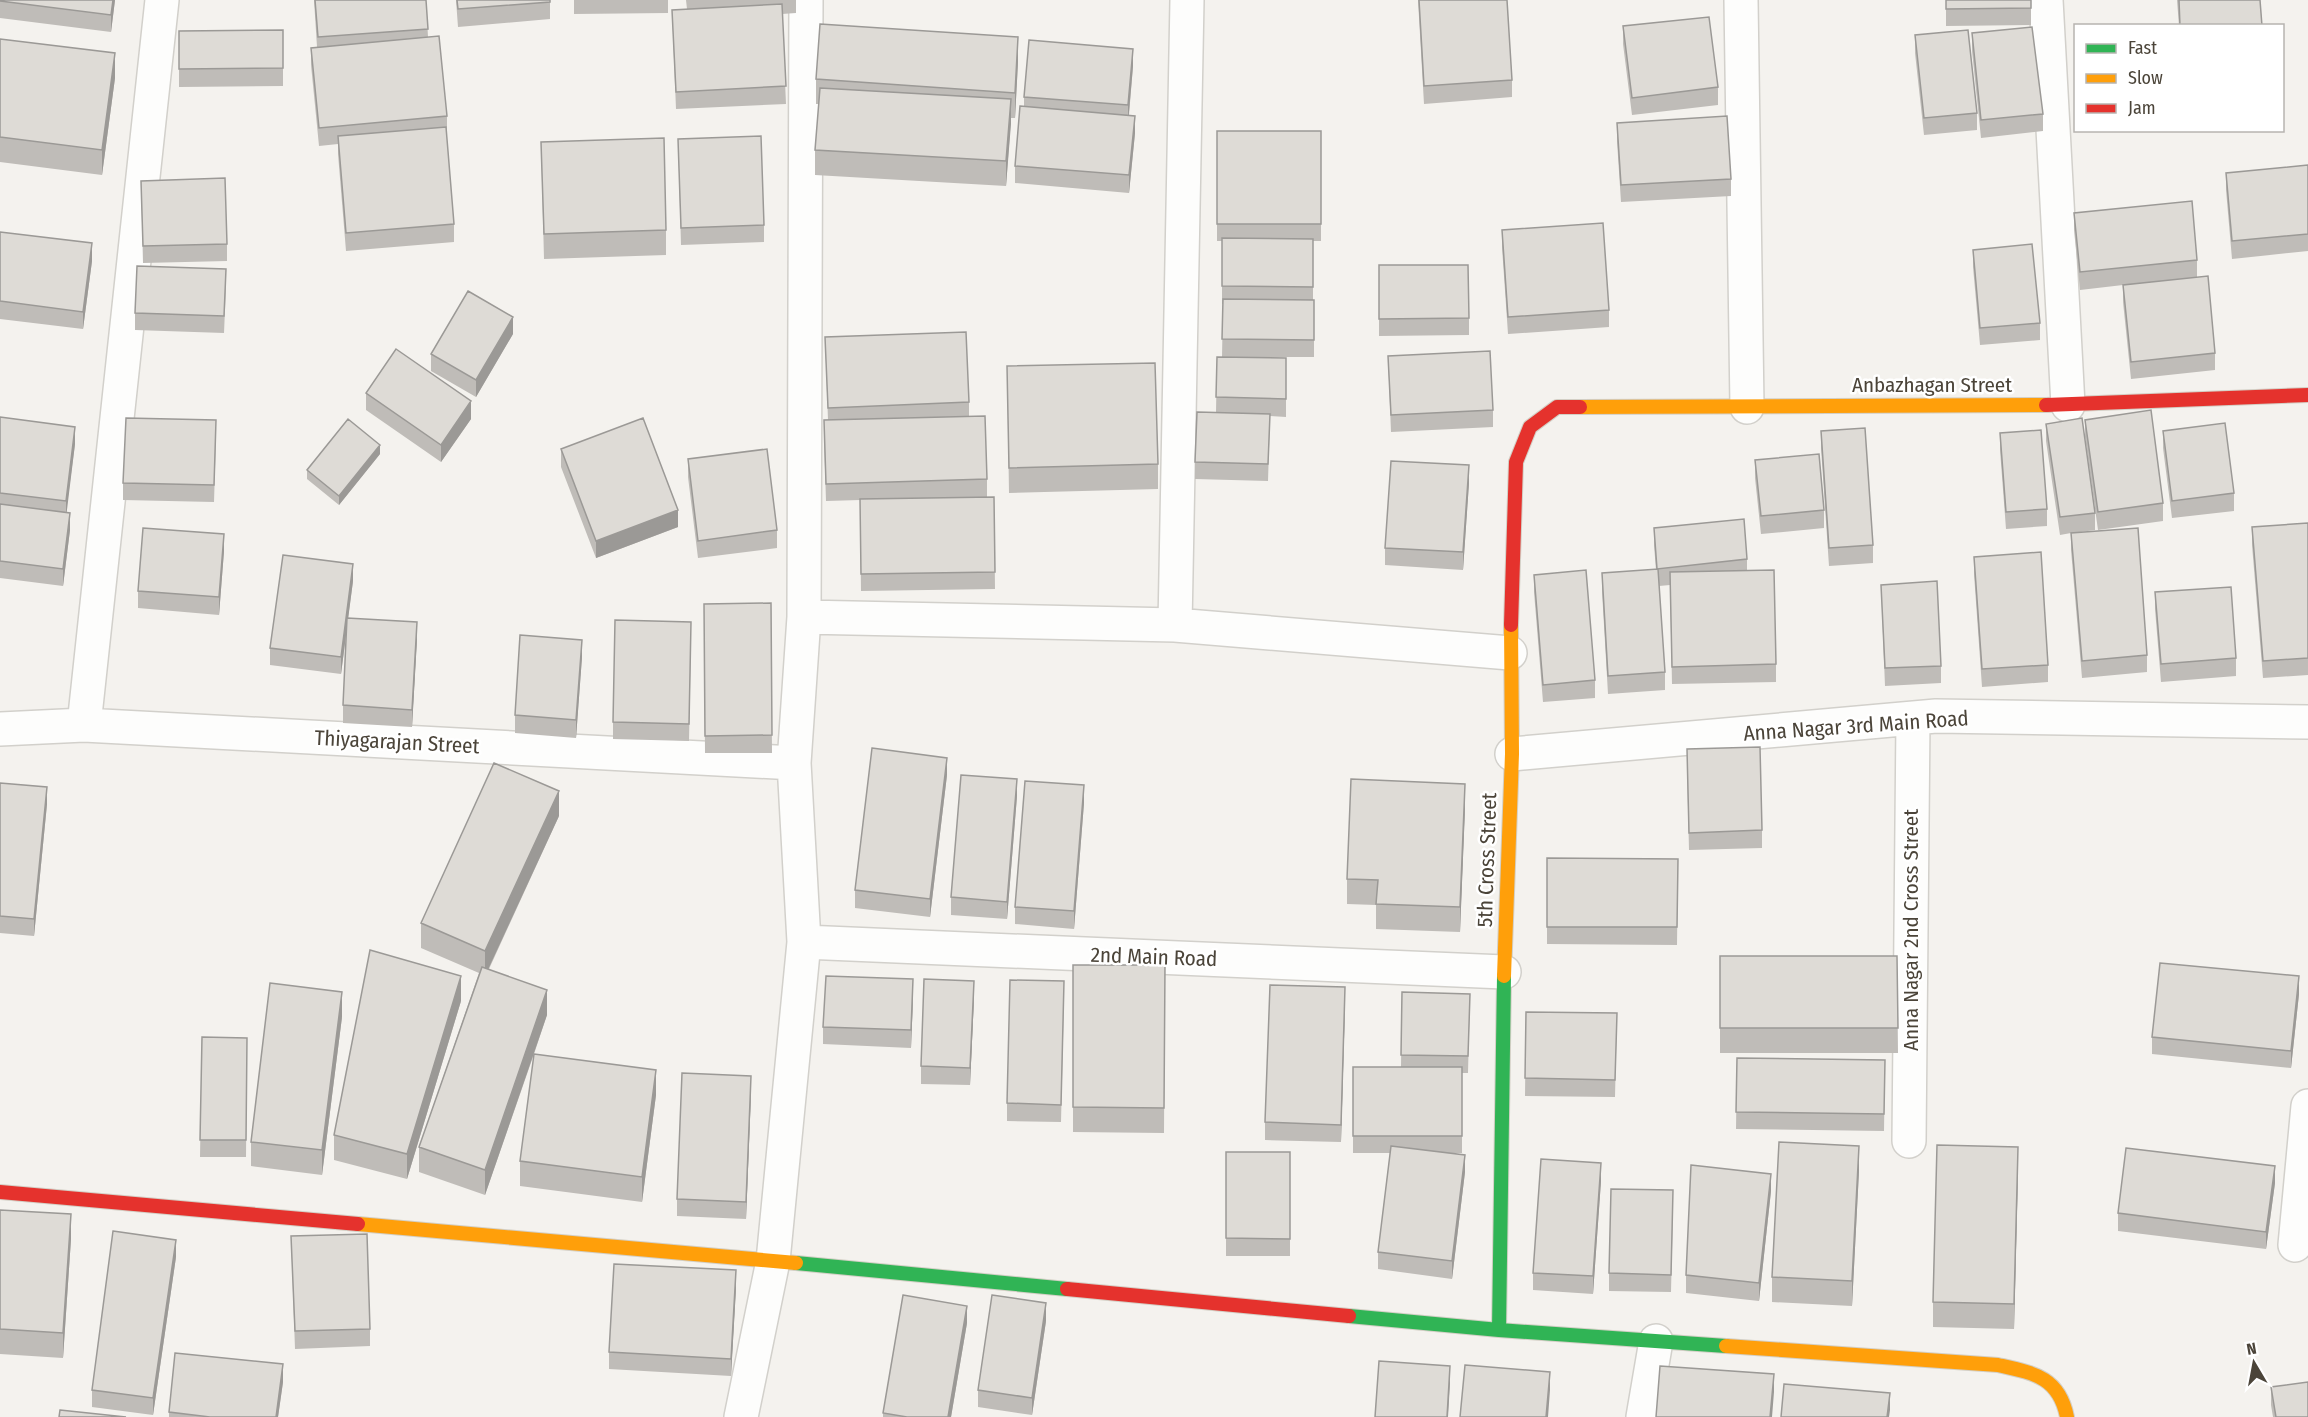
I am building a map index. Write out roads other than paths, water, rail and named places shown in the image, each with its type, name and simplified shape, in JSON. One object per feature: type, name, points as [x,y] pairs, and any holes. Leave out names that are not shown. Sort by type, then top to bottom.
[{"type":"street","points":[[84,725],[162,0]]},
{"type":"street","points":[[741,1417],[773,1261],[804,942],[794,763],[804,617],[806,0]]},
{"type":"street","points":[[1175,625],[1187,0]]},
{"type":"street","points":[[1741,0],[1747,407]]},
{"type":"street","points":[[2046,0],[2068,405]]},
{"type":"street","name":"Anbazhagan Street","points":[[1557,407],[2068,405],[2308,395]]},
{"type":"street","name":"5th Cross Street","points":[[1499,1330],[1504,972],[1512,754],[1510,653],[1516,462],[1530,427],[1557,407]]},
{"type":"street","points":[[804,617],[1175,625],[1510,653]]},
{"type":"street","name":"Anna Nagar 3rd Main Road","points":[[1512,754],[1936,716],[2308,722]]},
{"type":"street","name":"Anna Nagar 2nd Cross Street","points":[[1909,1141],[1913,719]]},
{"type":"street","name":"Thiyagarajan Street","points":[[0,729],[84,725],[794,763]]},
{"type":"street","name":"2nd Main Road","points":[[804,942],[1504,972]]},
{"type":"street","points":[[2295,1245],[2308,1106]]},
{"type":"street","points":[[0,1192],[773,1261],[1499,1330],[1998,1365],[2043,1376],[2066,1400],[2067,1417]]},
{"type":"street","points":[[1643,1417],[1656,1341]]}]
